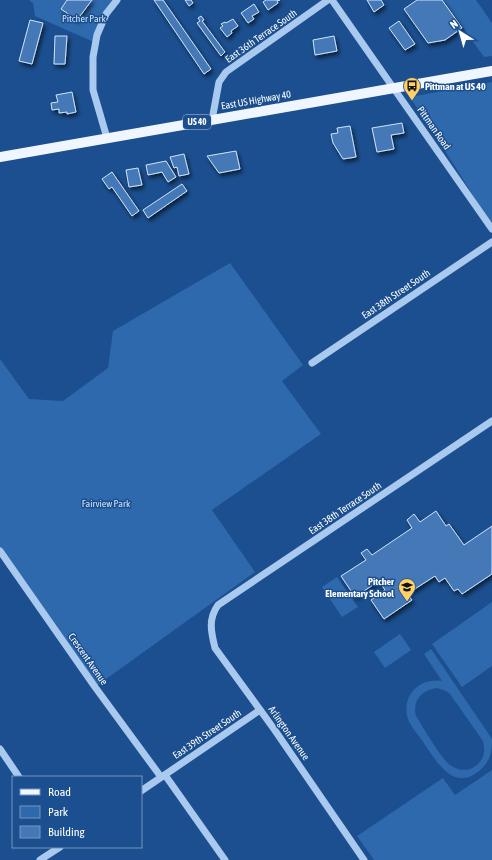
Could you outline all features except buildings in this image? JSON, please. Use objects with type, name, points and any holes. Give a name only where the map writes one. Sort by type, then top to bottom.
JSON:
[{"type":"main road","name":"East US Highway 40","points":[[0,157],[492,71]]},
{"type":"street","points":[[107,138],[93,90],[93,57],[100,28],[106,14],[117,0]]},
{"type":"street","name":"East 36th Terrace South","points":[[212,120],[219,82],[226,72],[328,0]]},
{"type":"street","name":"Pittman Road","points":[[332,0],[492,229]]},
{"type":"street","name":"East 38th Street South","points":[[312,363],[492,242]]},
{"type":"street","name":"East 38th Terrace South","points":[[213,614],[218,605],[492,421]]},
{"type":"street","name":"Crescent Avenue","points":[[0,551],[95,687],[225,860]]},
{"type":"street","name":"Arlington Avenue","points":[[213,614],[211,620],[211,632],[215,648],[274,729],[364,860]]},
{"type":"street","name":"East 39th Street South","points":[[142,790],[260,710]]},
{"type":"street","points":[[0,749],[19,776]]},
{"type":"street","points":[[40,860],[58,848]]},
{"type":"green space","name":"Pitcher Park","points":[[29,0],[117,0],[96,43],[35,16],[33,3]]},
{"type":"green space","points":[[443,0],[476,0],[492,23],[492,56],[484,57]]},
{"type":"green space","points":[[492,82],[492,226],[410,97]]},
{"type":"green space","name":"Fairview Park","points":[[230,263],[303,365],[282,381],[321,434],[212,510],[255,572],[95,687],[0,551],[0,359],[29,399],[63,401],[108,368],[113,331]]},
{"type":"green space","points":[[337,577],[358,607],[342,617],[322,587]]},
{"type":"green space","points":[[492,602],[492,666],[462,687],[432,644]]},
{"type":"green space","points":[[400,634],[411,650],[385,668],[374,652]]},
{"type":"green space","points":[[431,649],[492,739],[492,749],[488,761],[483,768],[470,777],[461,778],[453,776],[446,771],[433,757],[408,719],[406,708],[408,700],[415,689],[427,682],[442,681],[424,654]],"holes":[[[437,688],[450,694],[483,741],[483,756],[475,767],[464,770],[450,765],[437,749],[416,716],[415,705],[419,697],[432,689]]]},
{"type":"green space","points":[[492,770],[492,860],[374,860],[357,836],[443,778],[455,795]]},
{"type":"place","name":"Pittman at US 40","points":[[412,101]]},
{"type":"place","name":"Pitcher Elementary School","points":[[407,602]]}]
